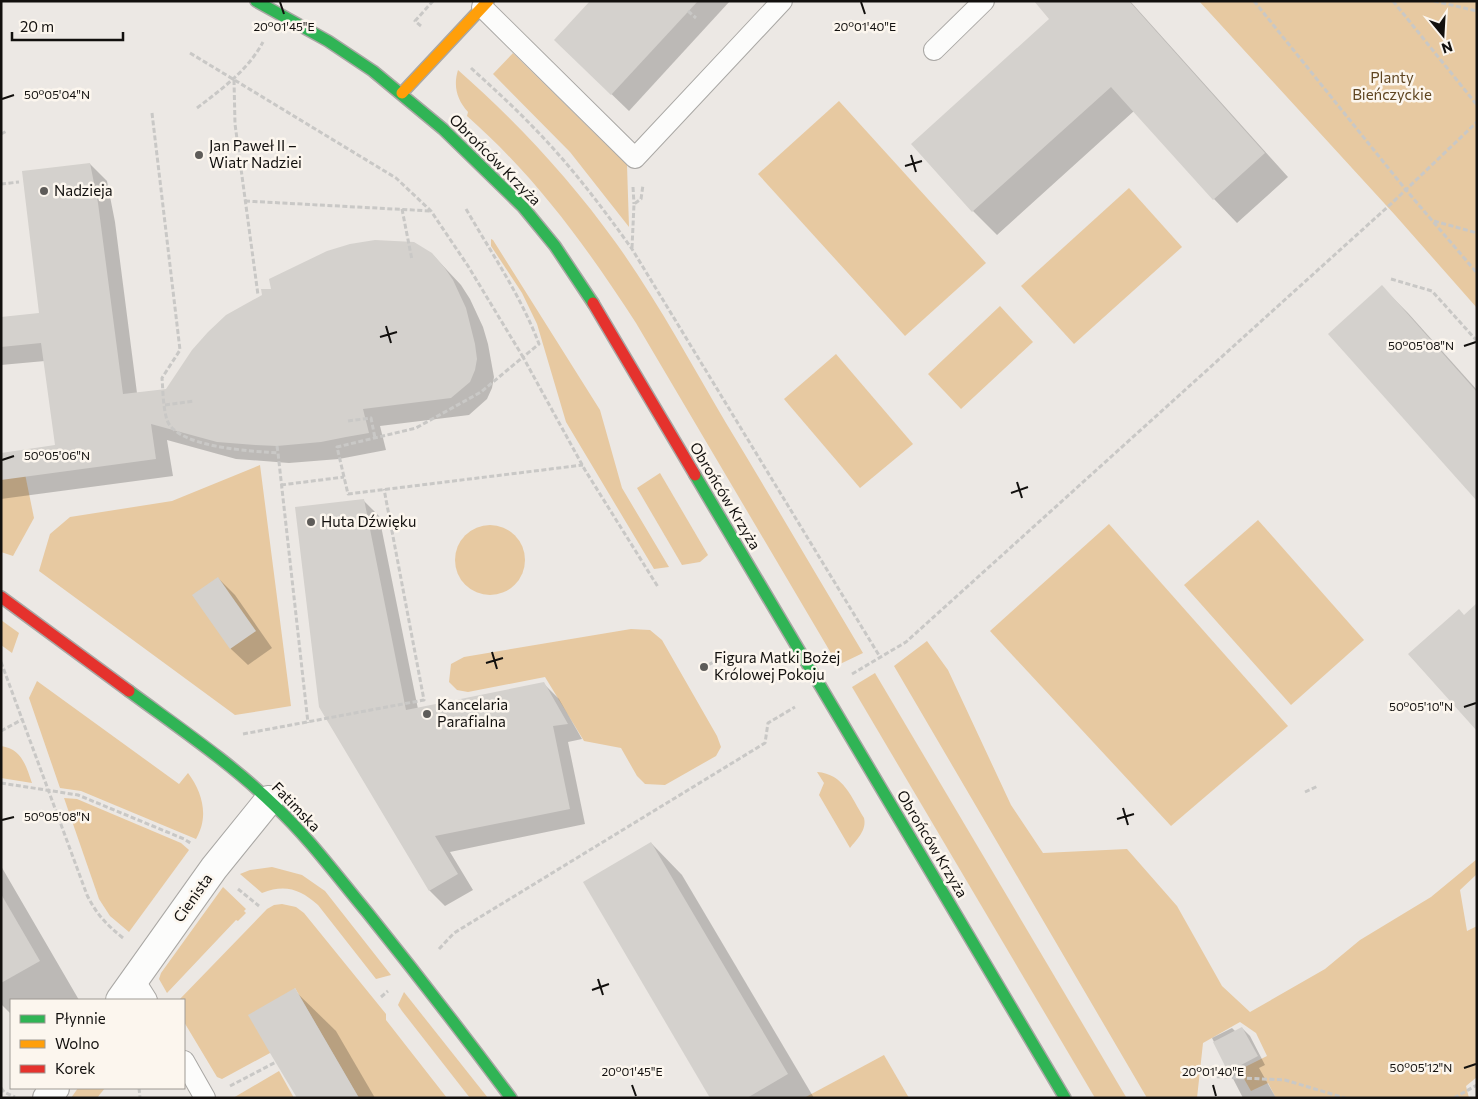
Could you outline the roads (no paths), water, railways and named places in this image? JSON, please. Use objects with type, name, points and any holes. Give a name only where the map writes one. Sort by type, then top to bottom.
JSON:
[{"type":"street","name":"Obrońców Krzyża","points":[[256,1],[328,41],[402,93],[443,129],[523,207],[555,246],[586,292],[1064,1098]]},
{"type":"street","points":[[402,93],[485,4]]},
{"type":"street","name":"Fatimska","points":[[1,597],[16,606],[246,778],[295,825],[419,979],[511,1098]]},
{"type":"street","name":"Cienista","points":[[134,994],[214,868],[269,800]]},
{"type":"lane","points":[[485,4],[635,158],[782,1]]},
{"type":"lane","points":[[934,50],[984,1]]},
{"type":"lane","points":[[185,1063],[205,1098]]},
{"type":"place","name":"Jan Paweł II – Wiatr Nadziei","points":[[199,155]]},
{"type":"place","name":"Nadzieja","points":[[44,191]]},
{"type":"place","name":"Huta Dźwięku","points":[[311,522]]},
{"type":"place","name":"Figura Matki Bożej Królowej Pokoju","points":[[704,667]]},
{"type":"place","name":"Kancelaria Parafialna","points":[[427,714]]},
{"type":"park label","name":"Planty Bieńczyckie","points":[[1392,86]]}]
